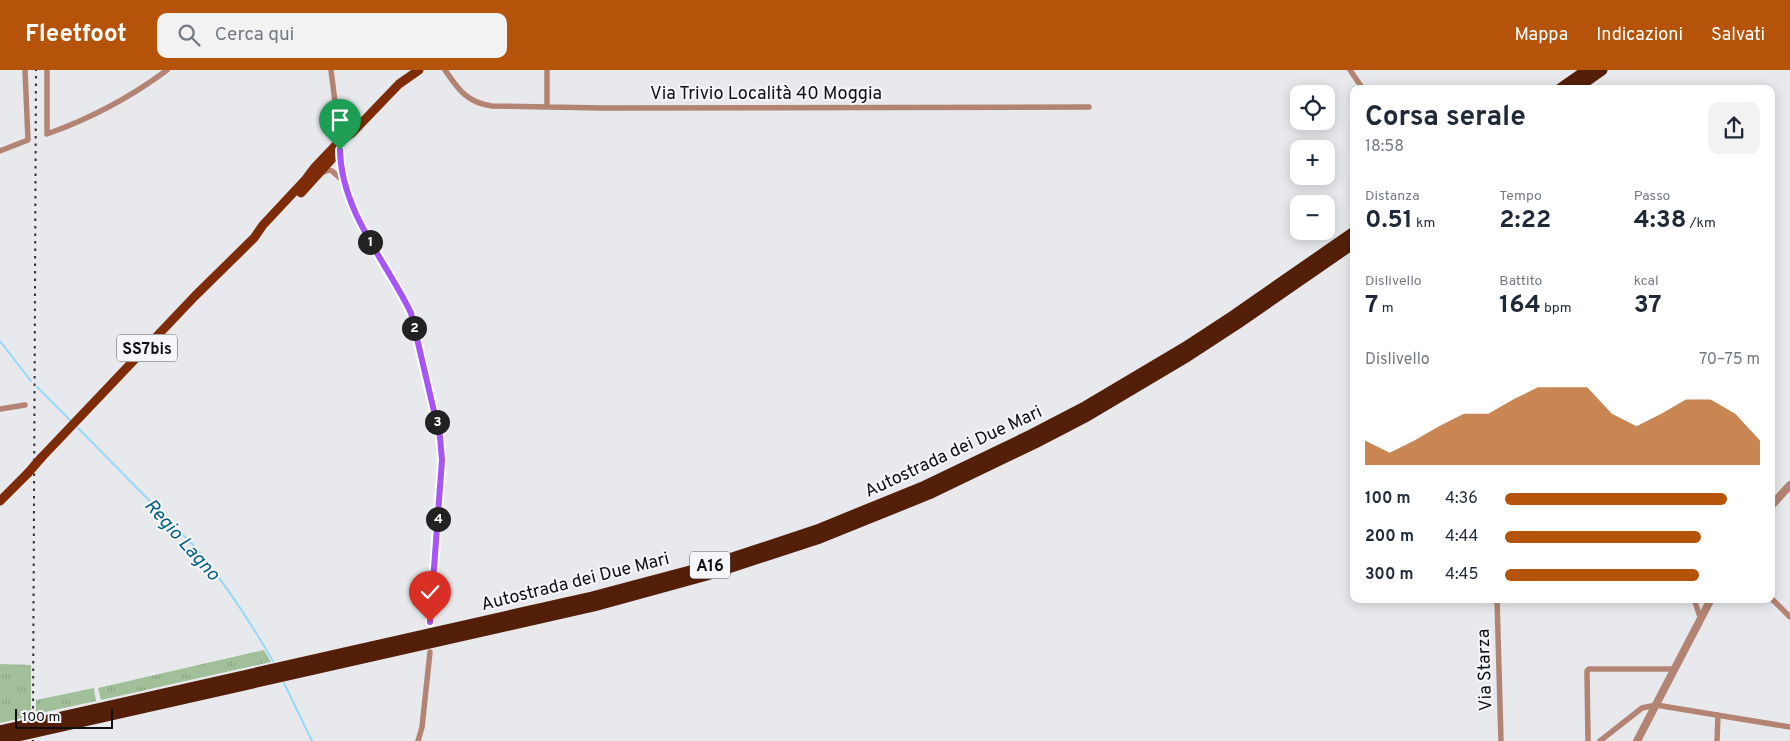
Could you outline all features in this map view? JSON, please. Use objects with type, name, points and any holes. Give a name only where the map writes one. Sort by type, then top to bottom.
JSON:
[{"type":"highway","points":[[1566,85],[1587,70]]},
{"type":"highway","points":[[1581,85],[1602,70]]},
{"type":"highway","name":"Autostrada dei Due Mari","points":[[0,731],[592,597],[705,567],[816,530],[943,478],[1083,408],[1192,343],[1350,235]]},
{"type":"highway","name":"Autostrada dei Due Mari","points":[[0,740],[603,603],[707,575],[820,538],[929,494],[1087,416],[1138,387],[1221,334],[1350,246]]},
{"type":"main road","name":"SS7bis","points":[[254,238],[263,225],[315,167],[340,146],[395,88],[416,71]]},
{"type":"main road","name":"SS7bis","points":[[0,501],[195,296],[254,238],[267,229],[320,173],[340,146]]},
{"type":"main road","name":"SS7bis","points":[[306,179],[329,162]]},
{"type":"street","points":[[0,152],[28,140],[25,70]]},
{"type":"street","points":[[47,70],[47,134],[76,124],[117,102],[167,70]]},
{"type":"street","points":[[331,70],[340,146],[340,165],[347,190],[366,234],[411,313],[440,437],[442,460],[430,622]]},
{"type":"street","name":"Via Trivio Località 40 Moggia","points":[[445,70],[468,99],[482,105],[548,107],[1089,107]]},
{"type":"street","points":[[452,70],[452,81]]},
{"type":"street","points":[[547,70],[548,107]]},
{"type":"street","points":[[1350,70],[1360,85]]},
{"type":"street","points":[[329,162],[334,161],[340,165]]},
{"type":"street","points":[[320,173],[328,170],[335,173],[347,190]]},
{"type":"street","points":[[0,408],[24,405]]},
{"type":"street","points":[[1775,502],[1790,485]]},
{"type":"street","points":[[1775,602],[1790,617]]},
{"type":"street","name":"Via Starza","points":[[1497,603],[1501,741]]},
{"type":"street","points":[[1695,603],[1700,618]]},
{"type":"street","points":[[1637,741],[1709,603]]},
{"type":"street","points":[[418,741],[422,727],[430,652]]},
{"type":"street","points":[[1588,741],[1587,671],[1589,668],[1674,669]]},
{"type":"street","points":[[1600,741],[1642,708],[1656,705],[1790,727]]},
{"type":"street","points":[[1717,741],[1718,715]]},
{"type":"green space","points":[[264,650],[271,662],[101,700],[98,688]]},
{"type":"green space","points":[[0,664],[31,665],[31,716],[0,723]]},
{"type":"green space","points":[[94,688],[96,701],[36,714],[36,700]]},
{"type":"waterway","points":[[0,341],[31,381]]},
{"type":"waterway","points":[[37,387],[70,420]]},
{"type":"waterway","name":"Regio Lagno","points":[[78,428],[193,545],[236,601],[273,661]]},
{"type":"waterway","points":[[284,683],[312,741]]},
{"type":"railway","points":[[33,716],[36,70]]},
{"type":"route","points":[[340,150],[340,165],[347,190],[366,234],[411,313],[440,437],[442,460],[430,622]]}]
